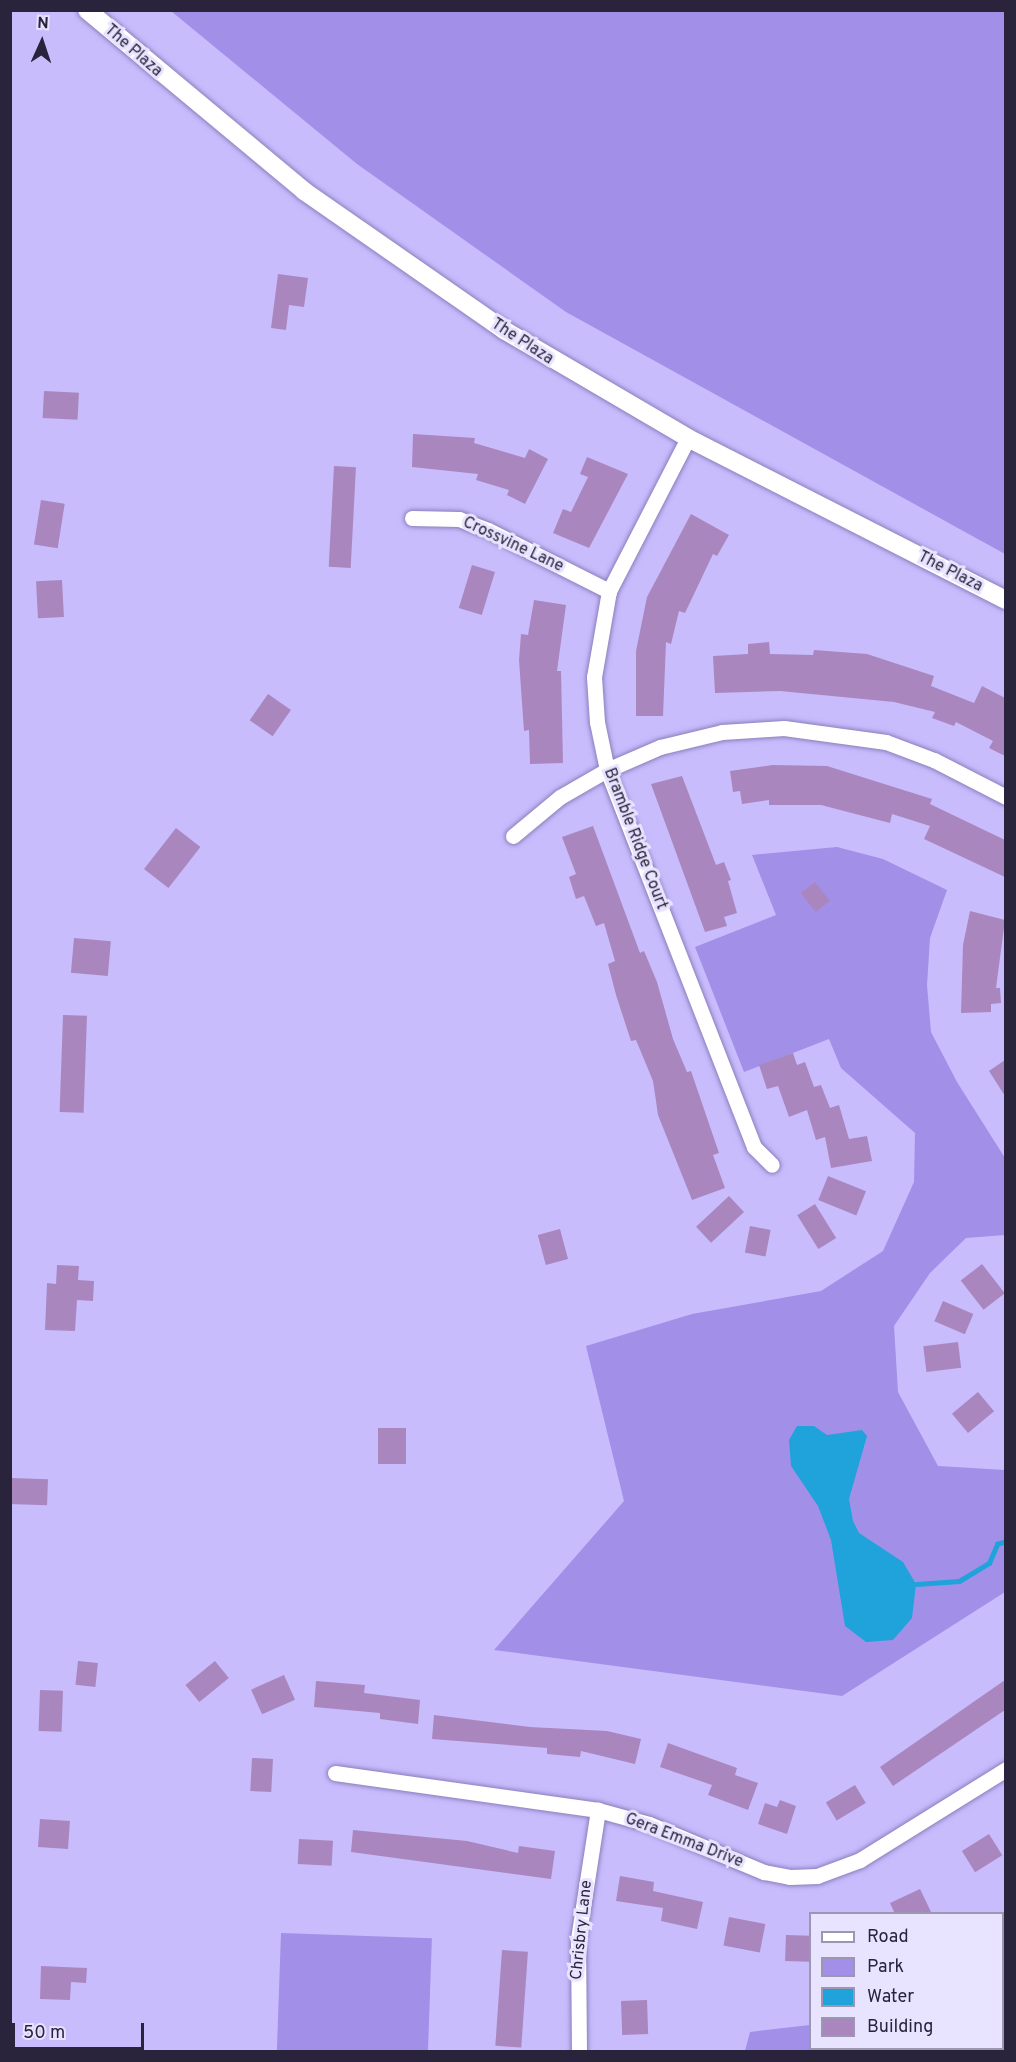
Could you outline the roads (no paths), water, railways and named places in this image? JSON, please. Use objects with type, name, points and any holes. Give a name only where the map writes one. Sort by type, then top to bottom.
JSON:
[{"type":"street","name":"The Plaza","points":[[87,10],[190,101],[369,239],[565,369],[688,438],[1005,600]]},
{"type":"street","name":"Bramble Ridge Court","points":[[688,438],[609,591],[594,677],[607,770],[754,1147],[772,1165]]},
{"type":"street","name":"Crossvine Lane","points":[[412,518],[459,519],[478,526],[609,591]]},
{"type":"street","points":[[513,836],[560,797],[607,770],[660,747],[722,732],[784,728],[886,742],[934,760],[1005,797]]},
{"type":"street","name":"Gera Emma Drive","points":[[335,1773],[598,1810],[649,1824],[765,1872],[804,1877],[860,1860],[1005,1769]]},
{"type":"street","name":"Chrisbry Lane","points":[[579,2052],[578,1939],[598,1810]]},
{"type":"water","points":[[797,1426],[814,1426],[827,1435],[862,1430],[867,1436],[849,1499],[853,1521],[859,1533],[903,1562],[916,1584],[912,1618],[893,1640],[866,1642],[845,1626],[831,1540],[818,1506],[791,1466],[789,1440]]},
{"type":"waterway","points":[[916,1584],[959,1581],[989,1563],[997,1544],[1006,1541]]}]
